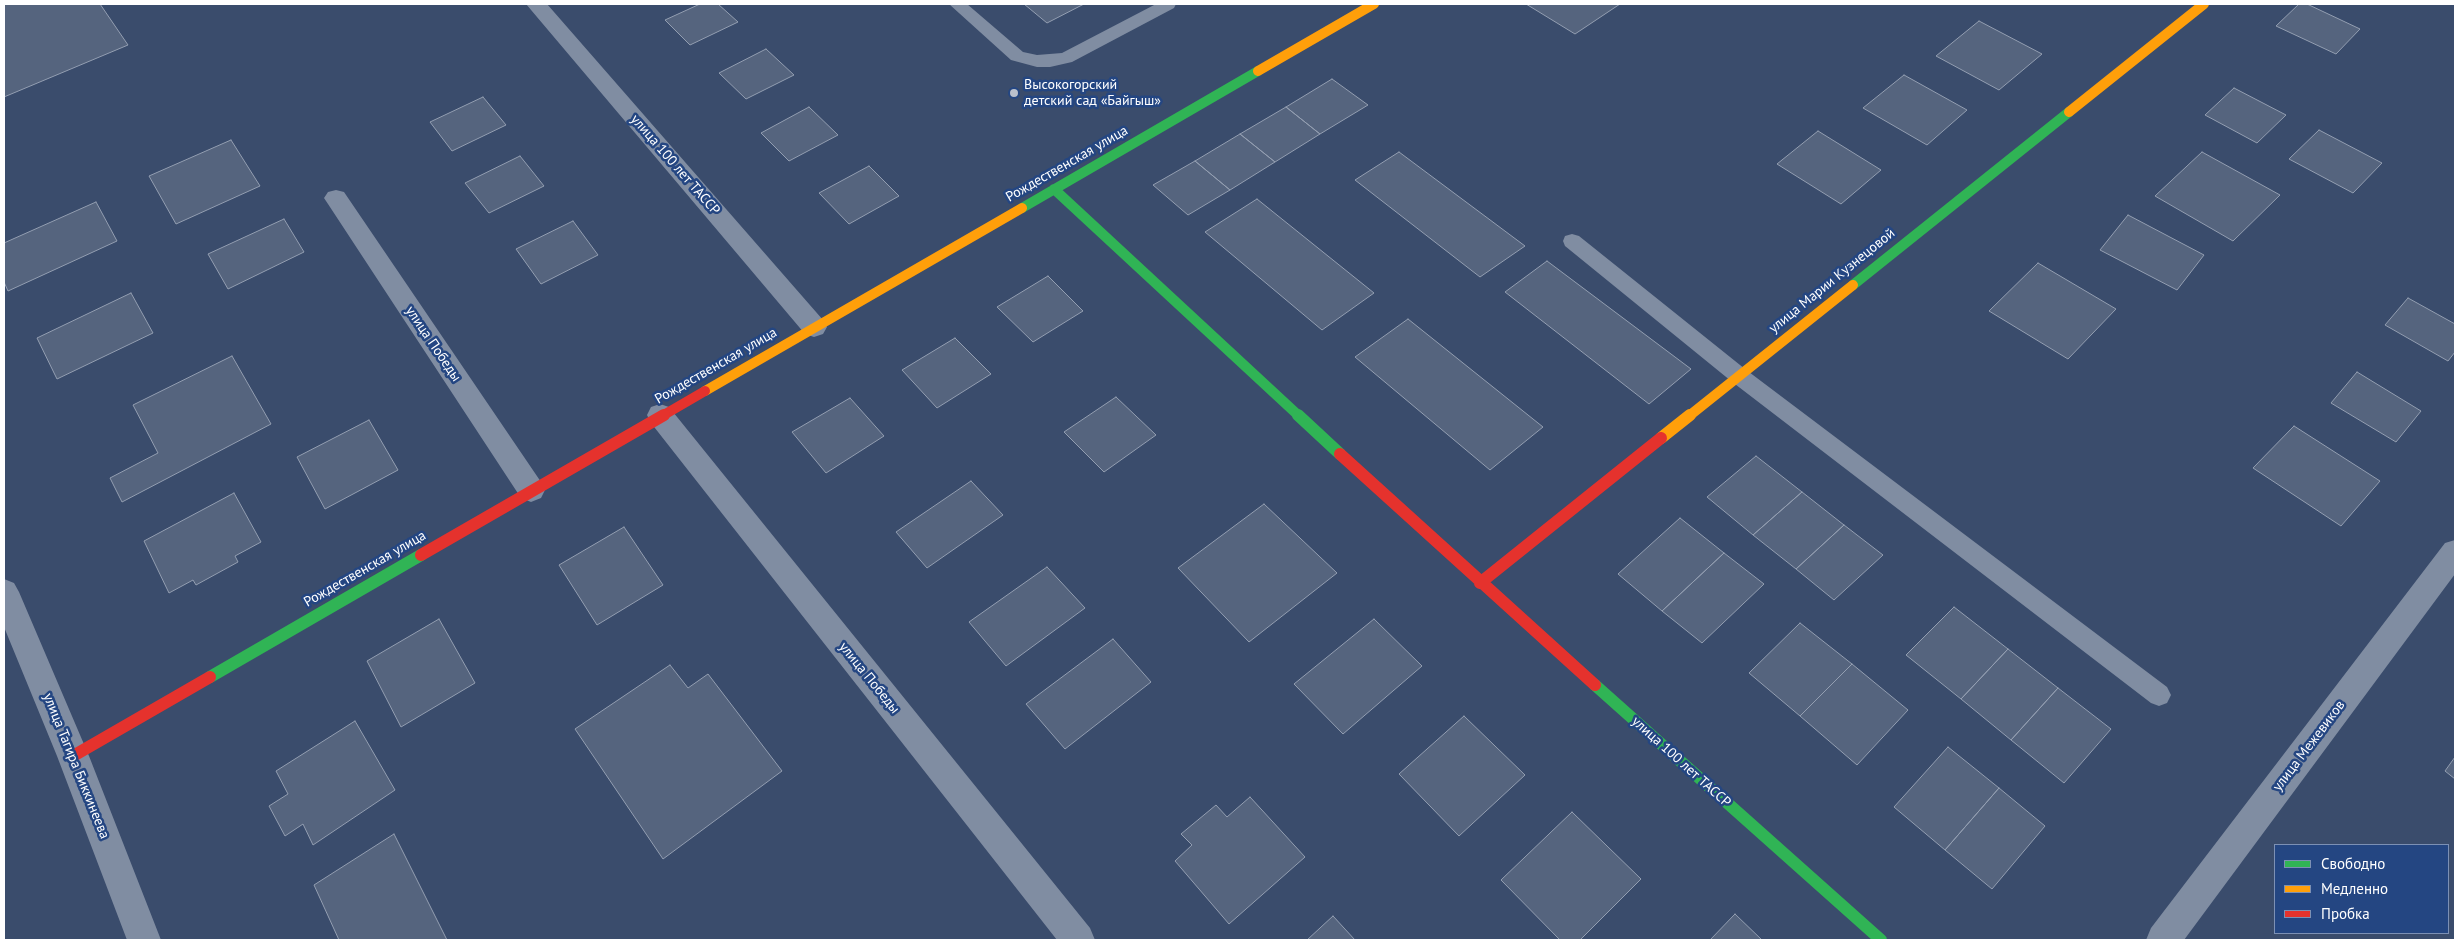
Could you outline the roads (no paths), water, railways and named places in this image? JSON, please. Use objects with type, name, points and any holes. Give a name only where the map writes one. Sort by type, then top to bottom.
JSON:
[{"type":"street","name":"улица 100 лет ТАССР","points":[[536,4],[814,327]]},
{"type":"street","name":"Рождественская улица","points":[[73,756],[1374,4]]},
{"type":"street","name":"улица Марии Кузнецовой","points":[[1480,583],[2204,4]]},
{"type":"street","name":"улица 100 лет ТАССР","points":[[1054,189],[1480,583],[1881,940]]},
{"type":"street","name":"улица Победы","points":[[336,198],[531,490]]},
{"type":"street","name":"улица Победы","points":[[660,415],[1078,940]]},
{"type":"street","name":"улица Межевиков","points":[[2163,940],[2455,552]]},
{"type":"street","name":"улица Тагира Биккинеева","points":[[4,592],[73,756],[144,940]]},
{"type":"lane","points":[[957,4],[1017,56],[1037,62],[1050,62],[1066,58],[1168,4]]},
{"type":"lane","points":[[1572,241],[1738,376],[2159,696]]},
{"type":"place","name":"Высокогорский детский сад «Байгыш»","points":[[1014,93]]}]
